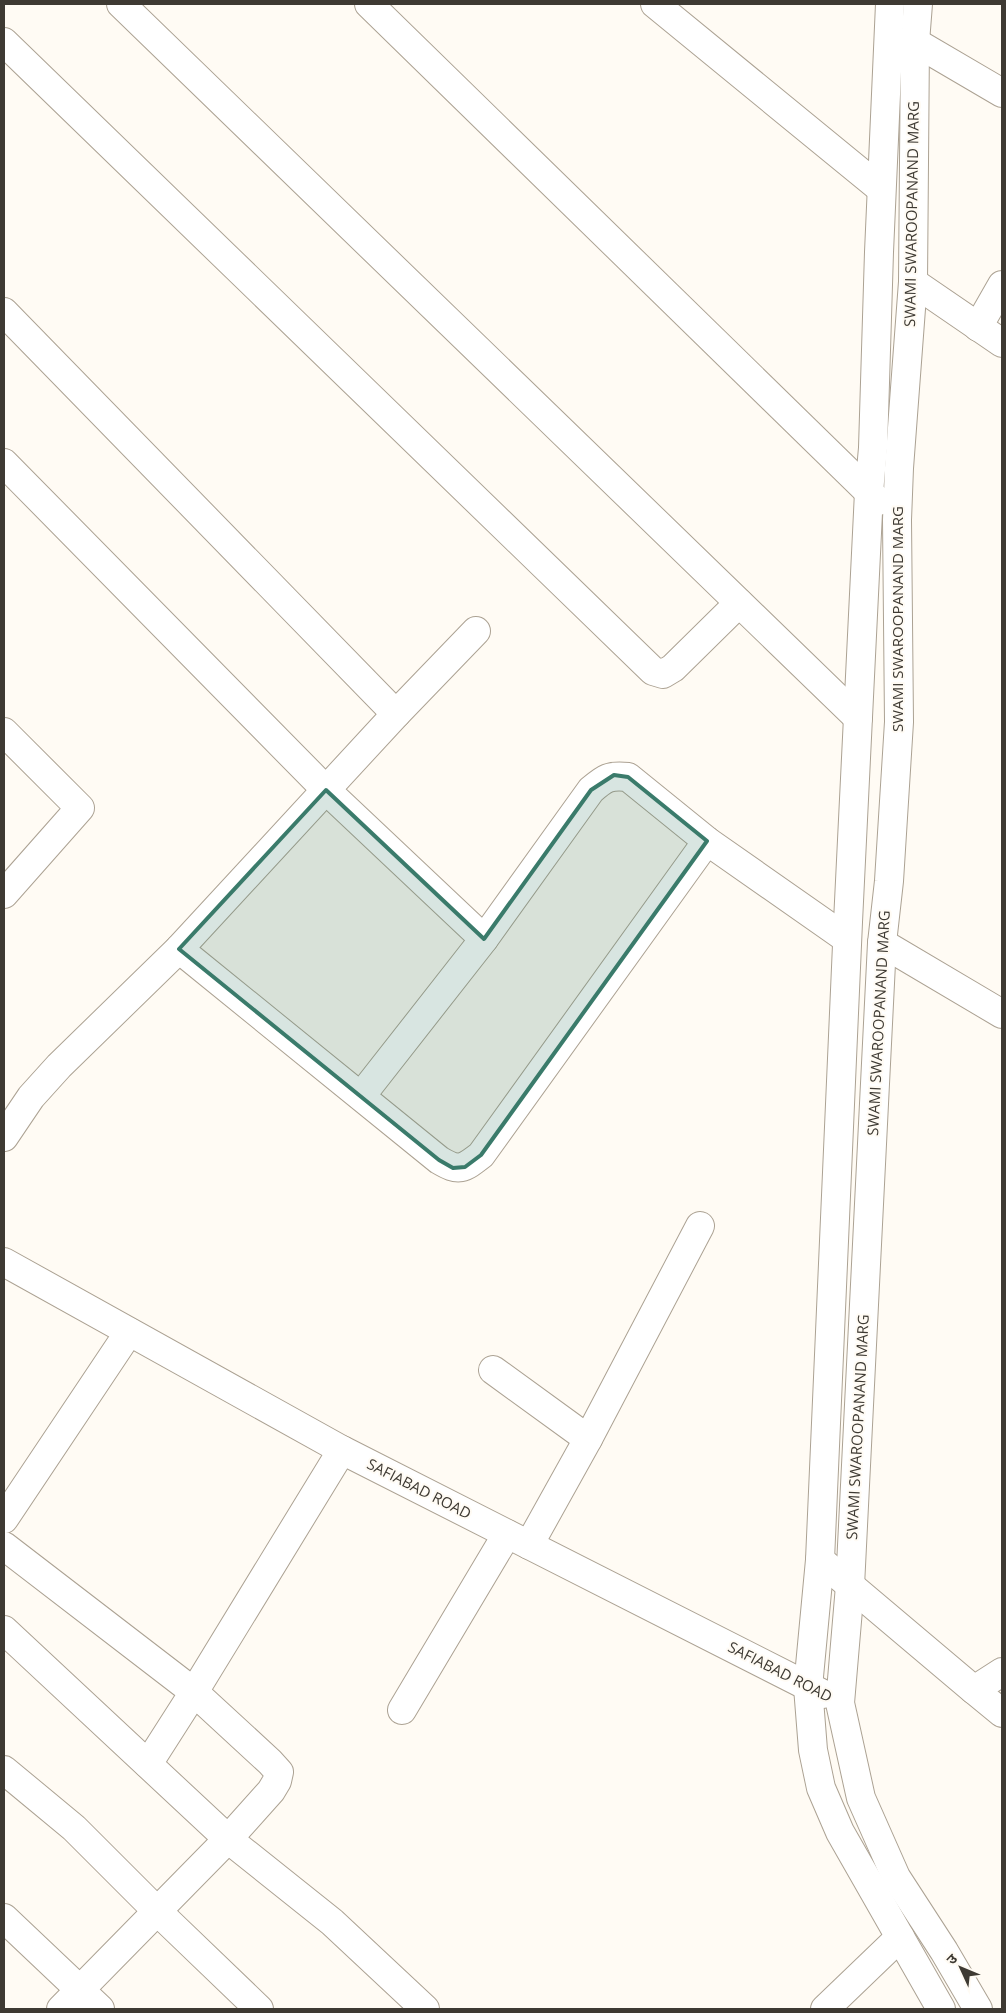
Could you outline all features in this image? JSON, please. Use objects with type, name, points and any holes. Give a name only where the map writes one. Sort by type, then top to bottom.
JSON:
[{"type":"street","points":[[121,4],[858,718]]},
{"type":"street","points":[[369,4],[898,520]]},
{"type":"street","points":[[655,4],[881,189]]},
{"type":"street","name":"SWAMI SWAROOPANAND MARG","points":[[890,4],[881,189],[873,448],[869,492],[847,940],[820,1560],[808,1687],[813,1750],[821,1788],[840,1832],[941,2009]]},
{"type":"street","name":"SWAMI SWAROOPANAND MARG","points":[[918,4],[915,42],[913,282],[899,468],[899,722],[889,872],[882,942],[850,1586],[840,1703],[861,1798],[872,1824],[896,1877],[944,1951],[978,2009]]},
{"type":"street","points":[[4,42],[653,671],[664,674],[673,668],[739,603]]},
{"type":"street","points":[[915,42],[1002,93]]},
{"type":"street","points":[[913,282],[1002,343]]},
{"type":"street","points":[[978,327],[1002,285]]},
{"type":"street","points":[[4,312],[396,714]]},
{"type":"street","points":[[4,463],[326,790],[484,939]]},
{"type":"street","points":[[4,1137],[31,1097],[179,948],[396,714],[476,631]]},
{"type":"street","points":[[4,732],[80,808],[4,894]]},
{"type":"street","points":[[361,1096],[484,939],[591,790],[603,780],[614,775],[628,778],[708,841],[847,940]]},
{"type":"street","points":[[179,948],[439,1160],[453,1168],[465,1167],[481,1155],[708,841]]},
{"type":"street","points":[[882,942],[1002,1014]]},
{"type":"street","points":[[402,1710],[588,1439],[700,1226]]},
{"type":"street","name":"SAFIABAD ROAD","points":[[4,1262],[342,1450],[840,1703]]},
{"type":"street","points":[[6,1511],[129,1332]]},
{"type":"street","points":[[493,1370],[588,1439]]},
{"type":"street","points":[[148,1764],[342,1450]]},
{"type":"street","points":[[4,1546],[194,1692],[279,1772],[277,1781],[271,1791],[228,1838],[60,2009]]},
{"type":"street","points":[[820,1560],[1002,1713]]},
{"type":"street","points":[[4,1630],[228,1838],[332,1922],[425,2009]]},
{"type":"street","points":[[974,1690],[1002,1672]]},
{"type":"street","points":[[4,1770],[74,1828],[259,2009]]},
{"type":"street","points":[[4,1918],[100,2009]]},
{"type":"street","points":[[826,2009],[900,1937]]},
{"type":"highlighted area","points":[[614,775],[628,777],[707,841],[481,1155],[465,1167],[453,1168],[439,1160],[179,949],[326,790],[484,939],[591,790]]}]
